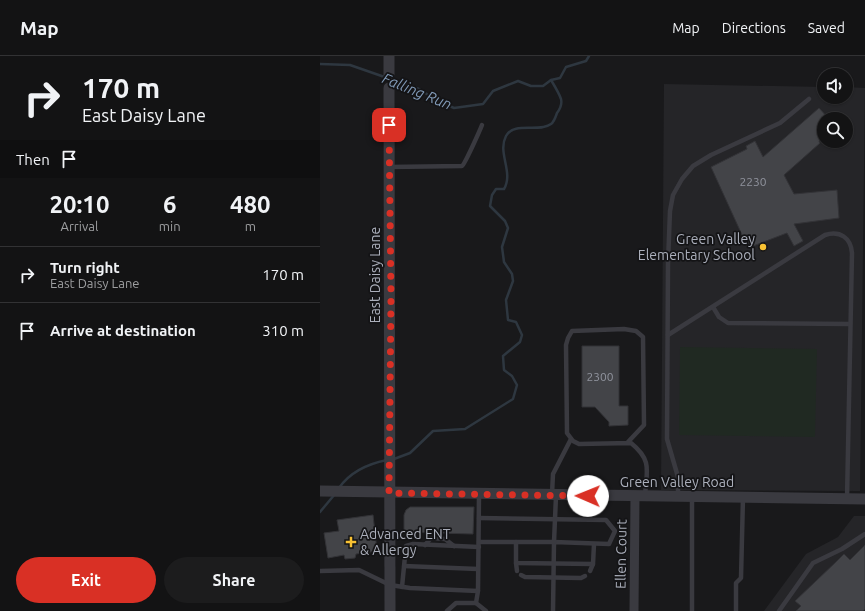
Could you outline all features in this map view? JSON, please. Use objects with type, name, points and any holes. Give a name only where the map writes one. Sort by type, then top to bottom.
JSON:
[{"type":"street","name":"East Daisy Lane","points":[[389,56],[390,611]]},
{"type":"street","name":"Green Valley Road","points":[[320,491],[479,495],[865,499]]},
{"type":"street","name":"Ellen Court","points":[[634,611],[640,497]]},
{"type":"lane","points":[[678,497],[677,470],[667,439],[670,212],[673,195],[682,179],[693,166],[711,154],[780,123],[808,98]]},
{"type":"lane","points":[[389,167],[462,166],[466,162],[469,151],[482,125]]},
{"type":"lane","points":[[668,335],[825,236],[836,233],[846,238],[851,247],[847,499]]},
{"type":"lane","points":[[713,307],[719,317],[728,323],[850,324]]},
{"type":"lane","points":[[628,442],[644,425],[643,337],[639,332],[624,328],[575,330],[568,338],[567,432],[571,439],[582,444],[628,442],[642,452],[646,459],[640,497]]},
{"type":"lane","points":[[553,611],[555,518],[553,474],[571,439]]},
{"type":"lane","points":[[476,603],[478,591],[479,495]]},
{"type":"lane","points":[[692,497],[692,611]]},
{"type":"lane","points":[[736,611],[736,583],[741,578],[742,498]]},
{"type":"lane","points":[[402,587],[406,546],[454,546],[516,542],[609,544],[615,531],[606,520],[479,518]]},
{"type":"lane","points":[[779,611],[813,563],[842,549],[865,534]]},
{"type":"lane","points":[[425,545],[431,538],[439,537],[454,546]]},
{"type":"lane","points":[[516,542],[516,563],[519,573],[525,577],[580,578],[585,576]]},
{"type":"lane","points":[[590,571],[593,564],[594,544]]},
{"type":"lane","points":[[516,563],[593,564]]},
{"type":"lane","points":[[404,566],[478,569]]},
{"type":"lane","points":[[320,571],[359,570],[390,586],[478,591]]},
{"type":"lane","points":[[447,611],[456,603],[476,603],[486,611]]},
{"type":"shaded area","name":"Green Valley Elementary School","points":[[664,84],[817,87],[817,104],[853,104],[853,87],[865,88],[860,491],[661,490]]},
{"type":"shaded area","points":[[680,347],[817,349],[815,437],[679,435]]},
{"type":"shaded area","points":[[854,516],[865,516],[865,611],[764,611],[806,554],[838,537]]},
{"type":"building","points":[[819,108],[823,112],[817,112],[817,146],[784,175],[794,194],[837,190],[839,218],[794,224],[803,241],[794,246],[787,233],[748,248],[711,167],[747,149],[746,146],[755,141],[763,157]]},
{"type":"building","points":[[582,346],[619,346],[619,406],[628,406],[628,425],[609,426],[609,422],[595,407],[582,407]]},
{"type":"building","points":[[410,507],[474,507],[473,534],[404,532],[404,515],[406,510]]},
{"type":"building","name":"Advanced ENT & Allergy","points":[[373,515],[377,551],[356,554],[355,558],[345,559],[344,555],[328,558],[324,533],[339,531],[337,520]]},
{"type":"building","points":[[865,545],[865,609],[863,611],[796,611],[801,606],[795,601],[844,554],[850,560]]},
{"type":"waterway","name":"Falling Run","points":[[320,64],[350,65],[419,89],[436,100],[454,108],[483,104],[493,91],[518,81],[531,86],[543,86],[551,80],[560,78],[566,67],[586,61],[589,56]]},
{"type":"waterway","points":[[394,459],[410,453],[433,431],[465,429],[513,399],[517,385],[512,376],[504,370],[503,356],[520,342],[522,335],[516,322],[508,320],[506,300],[513,281],[512,274],[504,262],[502,247],[508,228],[505,221],[490,206],[492,195],[496,189],[504,189],[507,183],[507,169],[503,149],[506,136],[515,129],[540,128],[552,123],[555,119],[560,108],[561,101],[559,94],[551,80]]},
{"type":"waterway","points":[[339,488],[343,482],[354,473],[366,466],[387,460]]},
{"type":"waterway","points":[[320,512],[335,494]]},
{"type":"place","name":"Green Valley Elementary School","points":[[763,247]]},
{"type":"place","name":"Advanced ENT & Allergy","points":[[351,542]]},
{"type":"route","points":[[389,125],[391,297],[389,493],[588,496]]}]
